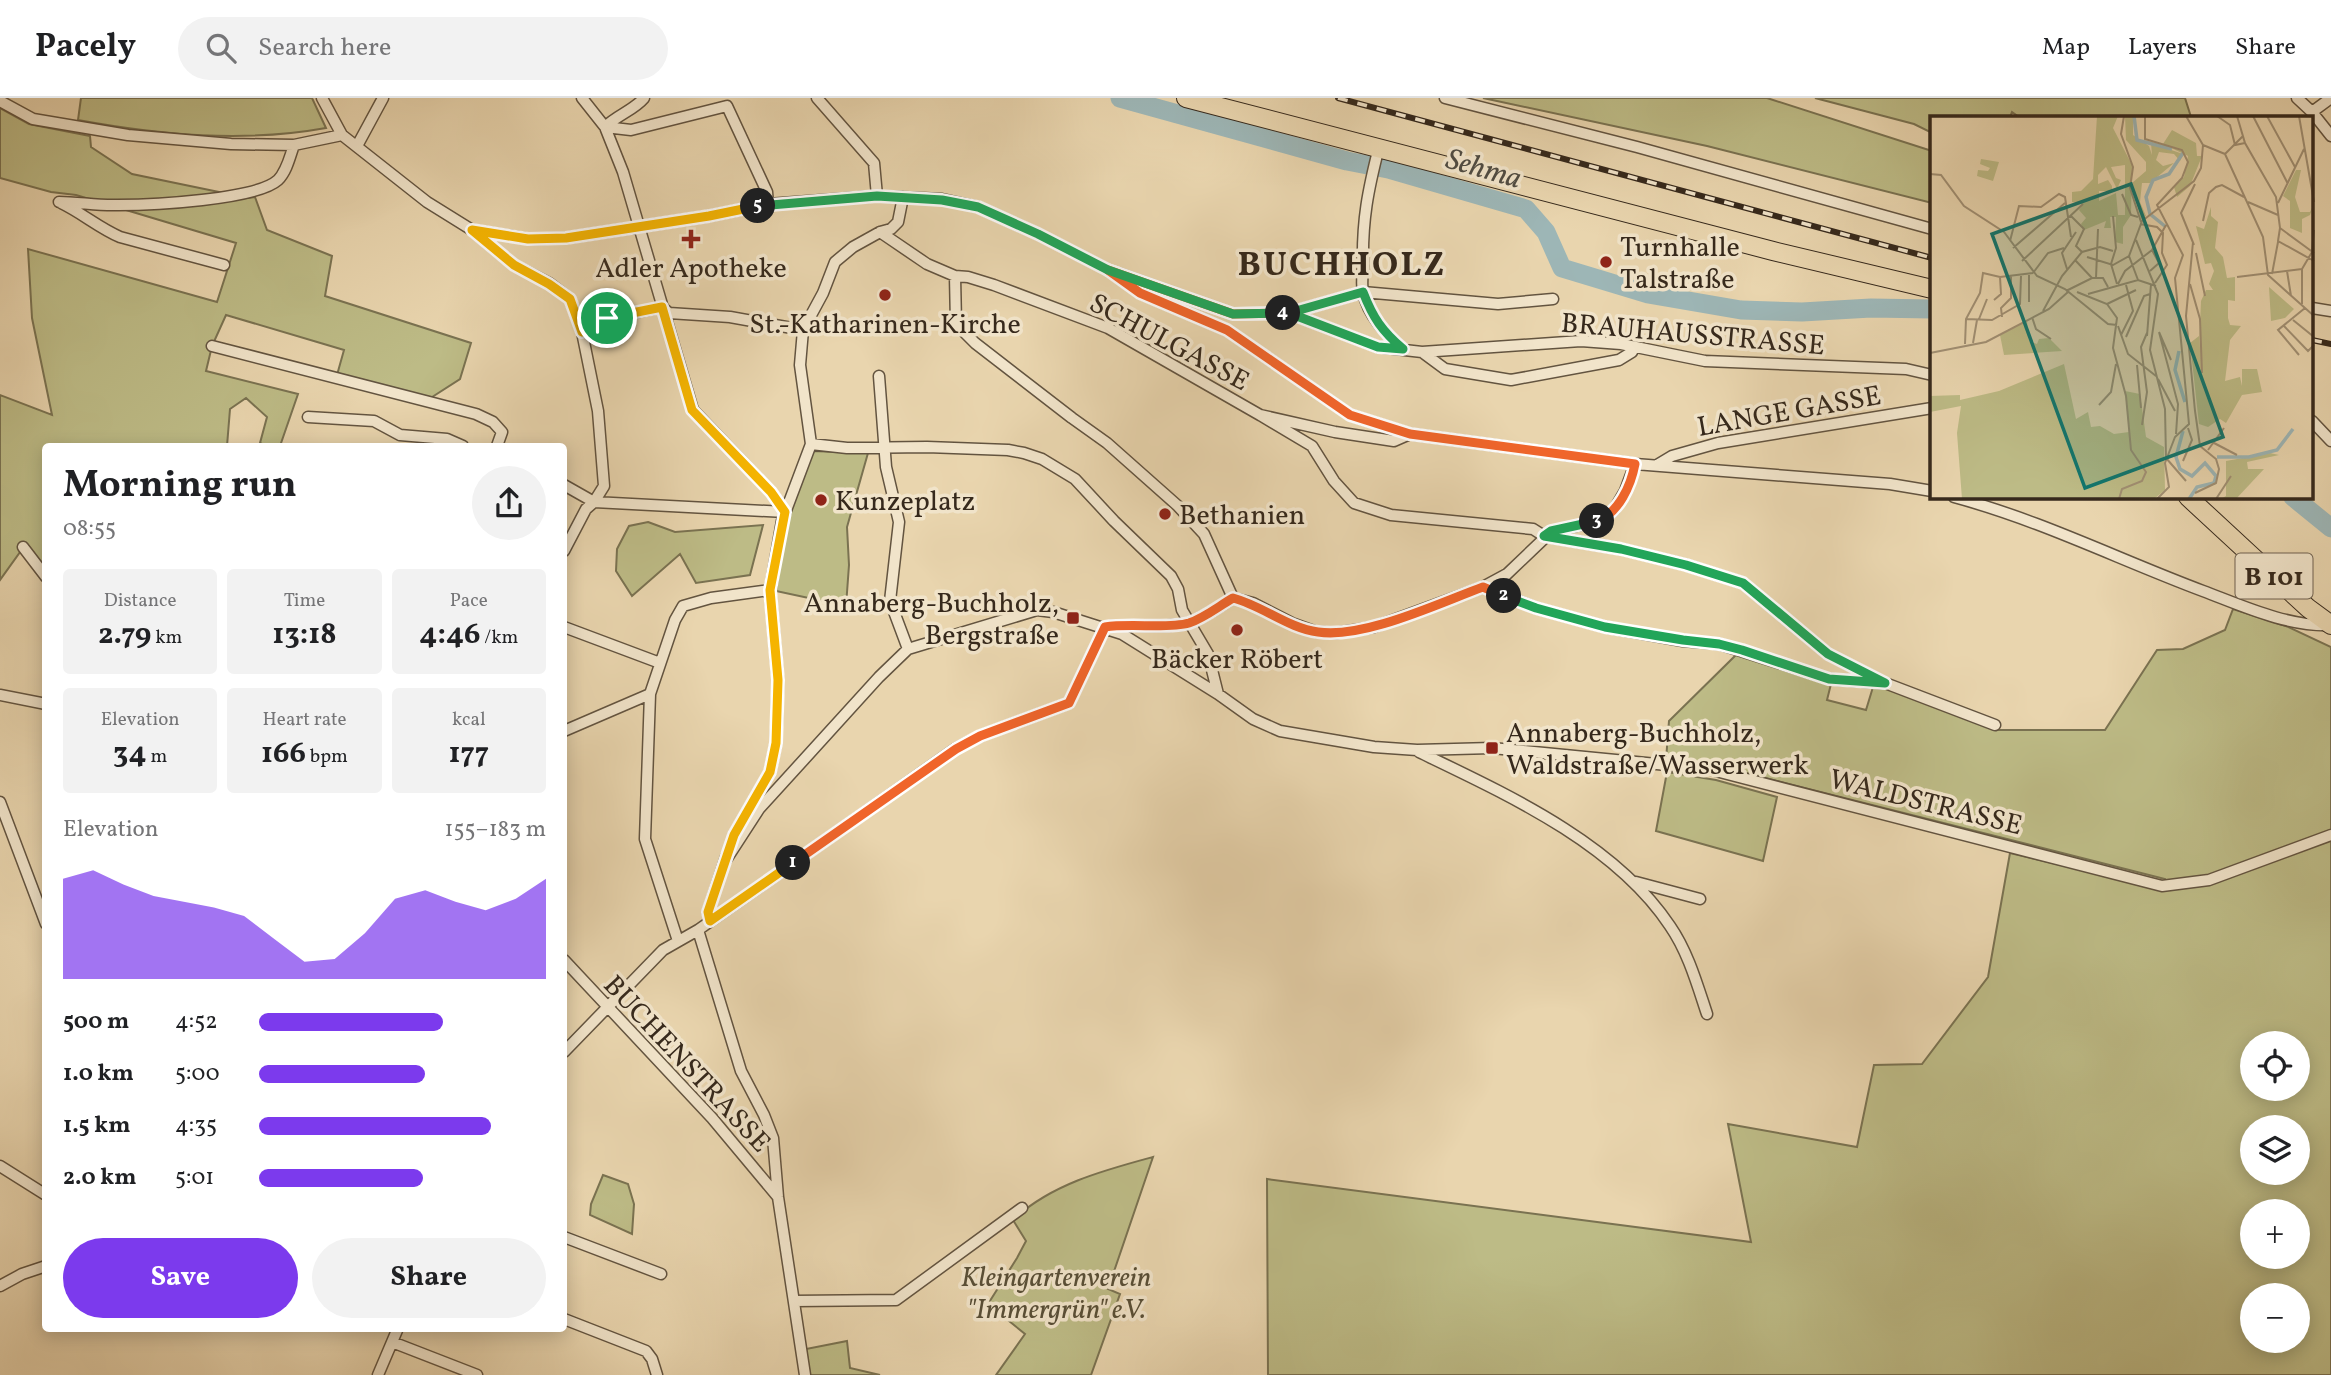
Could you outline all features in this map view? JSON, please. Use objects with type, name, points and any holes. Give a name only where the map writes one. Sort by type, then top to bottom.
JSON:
[{"type":"main road","points":[[1186,98],[1378,151],[1930,289]]},
{"type":"main road","name":"B 101","points":[[2190,499],[2308,608],[2331,625]]},
{"type":"street","points":[[322,98],[342,135],[427,202],[472,230],[514,265],[570,299],[582,332],[597,411],[604,486],[586,509],[567,545]]},
{"type":"street","points":[[357,146],[383,98]]},
{"type":"street","points":[[582,98],[605,127],[623,172],[692,410],[771,492],[785,512]]},
{"type":"street","points":[[605,127],[644,98]]},
{"type":"street","points":[[817,98],[874,163],[877,196]]},
{"type":"street","points":[[1445,98],[1637,147],[1930,228]]},
{"type":"street","points":[[2297,98],[2331,136]]},
{"type":"street","points":[[2312,112],[2331,98]]},
{"type":"street","points":[[0,102],[33,119],[128,135],[231,144],[294,145],[342,135]]},
{"type":"street","points":[[605,127],[631,130],[727,106],[767,192],[768,204]]},
{"type":"street","points":[[224,265],[120,237],[105,231],[81,213],[59,202],[116,205],[205,199],[256,190],[278,180],[287,166],[294,145]]},
{"type":"street","points":[[1378,151],[1363,222],[1363,292],[1372,314],[1385,333],[1403,349]]},
{"type":"street","points":[[472,230],[528,239],[566,238],[768,204],[877,196],[903,197],[942,200],[978,207],[1108,270],[1233,314],[1289,313],[1363,292],[1498,304],[1553,299]]},
{"type":"street","points":[[710,921],[708,912],[734,835],[770,772],[776,743],[778,680],[770,590],[785,512],[811,444],[800,365],[803,330],[823,293],[835,262],[853,247],[891,229],[898,222],[903,197]]},
{"type":"street","name":"SCHULGASSE","points":[[880,232],[927,264],[955,276],[994,285],[1108,328],[1260,415],[1335,432],[1394,441],[1410,434]]},
{"type":"street","points":[[1108,270],[1140,293],[1227,330],[1350,415],[1410,434],[1635,464],[1890,484],[1930,491]]},
{"type":"street","points":[[955,276],[956,324],[975,343],[1130,461],[1178,506],[1204,534],[1233,598]]},
{"type":"street","points":[[662,307],[669,313],[730,317],[803,330]]},
{"type":"street","points":[[582,332],[607,318],[662,307]]},
{"type":"street","name":"BRAUHAUSSTRASSE","points":[[1289,313],[1378,347],[1422,352],[1581,341],[1634,347],[1704,361],[1906,369],[1930,375]]},
{"type":"street","points":[[212,345],[476,414],[493,422],[502,432],[498,443]]},
{"type":"street","points":[[1422,352],[1445,369],[1511,380],[1619,360],[1632,352],[1634,347]]},
{"type":"street","points":[[879,376],[886,467],[899,522],[890,601],[908,649]]},
{"type":"street","name":"LANGE GASSE","points":[[1657,465],[1672,456],[1718,443],[1930,408]]},
{"type":"street","points":[[1260,415],[1312,446],[1334,481],[1354,503],[1391,515],[1533,529],[1544,536],[1621,549],[1743,583],[1828,654],[1885,683],[1995,725]]},
{"type":"street","points":[[308,417],[374,421],[400,435],[447,439],[456,443]]},
{"type":"street","points":[[2314,423],[2331,441]]},
{"type":"street","points":[[811,444],[847,448],[1008,450],[1024,453],[1059,469],[1075,479],[1171,576],[1178,589],[1182,610],[1208,654],[1218,694]]},
{"type":"street","points":[[724,863],[759,809],[879,677],[908,649],[1037,610],[1105,627],[1125,624],[1180,624],[1190,622],[1233,598],[1253,603],[1292,623],[1317,632],[1336,633],[1374,627],[1483,587],[1507,574],[1551,531],[1601,520],[1614,510],[1625,491],[1635,464]]},
{"type":"street","points":[[567,487],[594,502],[785,512]]},
{"type":"street","points":[[1960,499],[2046,527],[2149,571],[2238,604],[2305,624],[2331,625]]},
{"type":"street","points":[[23,547],[42,572]]},
{"type":"street","points":[[1483,587],[1536,608],[1605,627],[1719,644],[1829,679],[1885,683]]},
{"type":"street","points":[[678,942],[645,839],[650,694],[675,620],[683,606],[712,598],[770,590]]},
{"type":"street","points":[[567,1049],[663,950],[698,930],[956,749],[980,736],[1069,703],[1105,627]]},
{"type":"street","name":"WALDSTRASSE","points":[[1105,627],[1122,634],[1253,719],[1280,731],[1374,747],[1417,750],[1492,748],[1708,769],[2162,886],[2209,880],[2331,835]]},
{"type":"street","points":[[567,628],[660,663]]},
{"type":"street","points":[[567,730],[650,694]]},
{"type":"street","points":[[0,695],[42,703]]},
{"type":"street","points":[[1417,750],[1530,808],[1618,867],[1634,881],[1655,905],[1685,952],[1707,1014]]},
{"type":"street","points":[[0,802],[42,913]]},
{"type":"street","points":[[1634,881],[1700,900]]},
{"type":"street","points":[[698,930],[741,1071],[773,1138],[778,1197],[804,1375]]},
{"type":"street","name":"BUCHENSTRASSE","points":[[567,963],[712,1118],[778,1197]]},
{"type":"street","points":[[0,1166],[42,1192]]},
{"type":"street","points":[[794,1301],[896,1300],[1022,1208]]},
{"type":"street","points":[[567,1238],[662,1274]]},
{"type":"street","points":[[0,1286],[42,1267]]},
{"type":"street","points":[[567,1320],[646,1351],[652,1359],[657,1375]]},
{"type":"street","points":[[378,1375],[396,1332]]},
{"type":"street","points":[[392,1342],[477,1375]]},
{"type":"green space","points":[[81,98],[312,98],[326,128],[295,133],[233,136],[140,130],[78,120]]},
{"type":"green space","points":[[1483,98],[1767,98],[1930,150],[1930,202],[1707,146]]},
{"type":"green space","points":[[1815,98],[2185,98],[2191,116],[2018,116],[2012,112],[2010,116],[1930,116],[1930,132],[1914,124]]},
{"type":"green space","points":[[0,108],[29,124],[90,136],[91,147],[132,174],[248,198],[255,197],[267,230],[332,256],[325,296],[471,343],[460,379],[429,399],[337,375],[344,350],[226,315],[212,346],[206,371],[298,394],[281,443],[260,443],[267,417],[246,398],[230,409],[227,443],[42,443],[42,573],[23,548],[0,580],[0,395],[52,415],[32,318],[28,249],[217,302],[236,243],[76,195],[51,192],[0,178]]},
{"type":"green space","points":[[811,451],[868,453],[847,527],[849,565],[846,606],[776,591],[788,512]]},
{"type":"green space","points":[[648,522],[675,532],[763,525],[750,575],[696,583],[680,554],[632,596],[616,571],[617,549],[629,526]]},
{"type":"green space","points":[[2233,609],[2286,626],[2331,647],[2331,1375],[1268,1375],[1267,1179],[1751,1242],[1728,1124],[1857,1147],[1874,1065],[1922,1064],[1988,977],[2010,853],[2166,890],[2165,879],[1714,765],[1666,760],[1669,721],[1738,653],[1831,684],[1827,700],[1866,710],[1873,687],[1886,688],[1998,730],[2105,730],[2157,650],[2183,649],[2225,630]]},
{"type":"green space","points":[[1667,772],[1716,780],[1777,797],[1763,861],[1656,831]]},
{"type":"green space","name":"Kleingartenverein \"Immergrün\" e.V.","points":[[1153,1157],[1108,1289],[1120,1294],[1091,1375],[996,1375],[1025,1334],[988,1304],[1026,1241],[1013,1220],[1028,1207],[1061,1188],[1098,1173]]},
{"type":"green space","points":[[603,1175],[628,1184],[634,1204],[632,1234],[590,1215],[591,1204]]},
{"type":"green space","points":[[847,1341],[850,1368],[880,1375],[810,1375],[806,1349]]},
{"type":"waterway","name":"Sehma","points":[[1120,98],[1347,161],[1388,169],[1526,209],[1546,232],[1562,268],[1648,294],[1741,310],[1802,312],[1871,308],[1930,309]]},
{"type":"waterway","name":"Sehma","points":[[2295,499],[2331,528]]},
{"type":"railway","points":[[1338,98],[1930,257]]},
{"type":"railway","points":[[2314,340],[2331,344]]},
{"type":"place","name":"Adler Apotheke","points":[[691,239]]},
{"type":"place","name":"Turnhalle Talstraße","points":[[1606,262]]},
{"type":"place","name":"St.-Katharinen-Kirche","points":[[885,295]]},
{"type":"place","name":"Kunzeplatz","points":[[821,500]]},
{"type":"place","name":"Bethanien","points":[[1165,514]]},
{"type":"place","name":"Annaberg-Buchholz, Bergstraße","points":[[1073,618]]},
{"type":"place","name":"Bäcker Röbert","points":[[1237,630]]},
{"type":"place","name":"Annaberg-Buchholz, Waldstraße/Wasserwerk","points":[[1492,748]]},
{"type":"district","name":"BUCHHOLZ","points":[[1342,263]]},
{"type":"route","points":[[607,318],[582,332],[570,299],[514,265],[472,230],[528,239],[566,238],[768,204],[877,196],[942,200],[978,207],[1108,270],[1170,292],[1233,314],[1258,315],[1289,313],[1363,292],[1372,314],[1385,333],[1403,349],[1378,347],[1289,313],[1233,314],[1108,270],[1140,293],[1227,330],[1350,415],[1410,434],[1635,464],[1633,475],[1614,510],[1601,520],[1551,531],[1544,536],[1621,549],[1743,583],[1828,654],[1885,683],[1829,679],[1719,644],[1605,627],[1536,608],[1483,587],[1374,627],[1336,633],[1317,632],[1292,623],[1253,603],[1233,598],[1190,622],[1105,627],[1069,703],[980,736],[956,749],[710,921],[708,912],[734,835],[770,772],[776,743],[778,680],[770,590],[785,512],[771,492],[692,410],[662,307],[607,318]]}]
